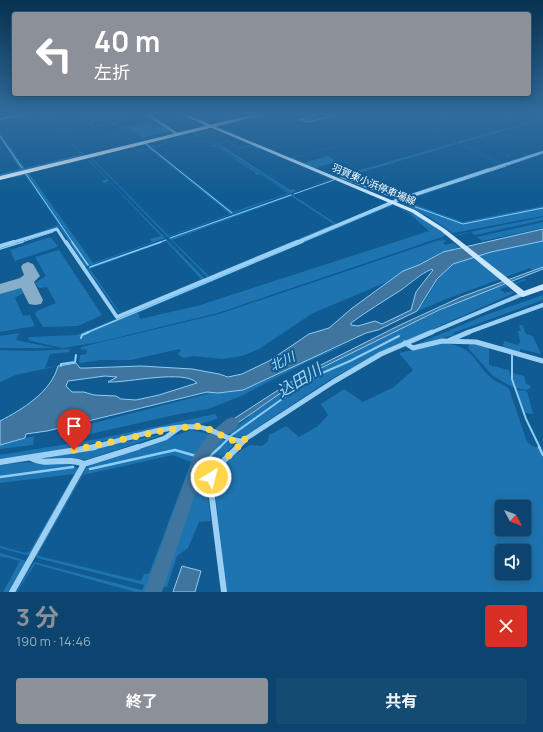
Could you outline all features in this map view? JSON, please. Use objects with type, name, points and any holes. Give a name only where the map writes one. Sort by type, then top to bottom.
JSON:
[{"type":"main road","points":[[0,178],[146,142]]},
{"type":"main road","name":"羽賀東小浜停車場線","points":[[247,142],[392,202],[425,218],[453,238],[520,292]]},
{"type":"main road","points":[[520,292],[543,287]]},
{"type":"street","points":[[0,246],[57,229],[117,317],[392,202],[543,152]]},
{"type":"street","points":[[224,592],[210,482],[217,467],[246,439],[351,371],[405,343],[520,292]]},
{"type":"street","points":[[405,343],[409,347],[414,348],[448,340],[493,322],[543,305]]},
{"type":"street","points":[[448,340],[490,345],[543,361]]},
{"type":"street","points":[[0,462],[31,458],[179,428],[199,426],[212,430],[234,441],[246,439]]},
{"type":"street","points":[[12,592],[84,464],[164,438],[179,428]]},
{"type":"street","points":[[31,458],[38,462],[76,460],[84,464]]},
{"type":"shaded area","points":[[2,142],[6,142],[25,168],[82,154],[70,142],[84,155],[0,176],[0,174],[20,169]]},
{"type":"shaded area","points":[[165,142],[168,143],[152,148],[233,212],[288,193],[261,175],[255,174],[256,173],[217,147],[211,146],[213,145],[208,142],[210,142],[290,193],[168,237],[90,157],[127,149],[92,158],[169,236],[230,214],[156,154],[148,149],[138,152],[132,147],[138,151],[149,148],[144,144],[152,147],[166,143]]},
{"type":"shaded area","points":[[228,142],[219,144],[290,190],[293,189],[297,191],[291,193],[216,144],[229,142],[240,148],[251,145],[260,149],[253,151],[258,154],[252,151],[258,149],[250,146],[240,149]]},
{"type":"shaded area","points":[[356,142],[293,158],[304,163],[328,156],[350,170],[336,162],[315,168],[291,158]]},
{"type":"shaded area","points":[[452,142],[502,164],[397,199],[373,189],[398,198],[500,164],[457,144],[359,173],[378,185],[371,188],[369,187],[376,185],[353,172],[455,143]]},
{"type":"shaded area","points":[[457,142],[465,142],[460,143],[504,163]]},
{"type":"shaded area","points":[[518,151],[507,155],[516,160],[506,162],[514,159],[505,155]]},
{"type":"shaded area","points":[[518,151],[528,155],[543,151],[528,156]]},
{"type":"shaded area","points":[[87,158],[165,238],[86,267],[59,227],[0,245],[59,225],[25,175],[0,180]],"holes":[[[87,159],[107,179],[102,181],[104,183],[109,181],[161,236],[150,239],[152,242],[93,263],[29,173]]]},
{"type":"shaded area","points":[[293,163],[332,179],[299,190],[330,179]]},
{"type":"shaded area","points":[[505,165],[507,166],[405,201],[463,222],[543,206],[543,216],[453,233],[429,217],[398,201]]},
{"type":"shaded area","points":[[291,194],[337,224],[208,278],[169,238]],"holes":[[[291,196],[334,224],[209,276],[172,240]]]},
{"type":"shaded area","points":[[391,204],[422,218],[445,234],[445,236],[218,313],[99,342],[62,348],[28,339],[29,337],[77,335]],"holes":[[[393,205],[410,214],[429,231],[197,306],[140,319],[138,313]]]},
{"type":"shaded area","points":[[543,217],[543,220],[475,235],[471,232],[455,235]]},
{"type":"shaded area","points":[[543,222],[543,228],[482,241],[477,237]]},
{"type":"shaded area","points":[[50,237],[58,246],[57,247],[15,261],[10,250]]},
{"type":"shaded area","points":[[448,237],[438,241],[445,240],[446,242],[443,243],[446,245],[453,243],[459,247],[453,249],[454,250],[441,252],[419,265],[403,271],[387,282],[313,313],[259,349],[242,356],[223,359],[193,356],[183,358],[178,353],[181,351],[179,349],[131,360],[102,360],[79,363],[80,355],[86,354],[87,349],[81,350],[81,347],[219,314]]},
{"type":"shaded area","points":[[166,239],[205,279],[123,313],[118,312],[87,268]],"holes":[[[166,241],[201,279],[124,312],[119,311],[90,269]]]},
{"type":"shaded area","points":[[543,241],[543,267],[533,271],[530,268],[446,299],[413,313],[423,304],[441,274],[454,263],[477,254]]},
{"type":"shaded area","points":[[59,250],[102,315],[78,326],[43,327],[35,314],[37,311],[56,303],[47,287],[39,288],[35,283],[46,276],[35,257]]},
{"type":"shaded area","points":[[525,279],[527,280],[500,289],[505,293],[512,291],[514,293],[379,353],[331,379],[246,435],[238,438],[228,433],[249,417],[247,415],[305,376],[408,325],[471,296]]},
{"type":"shaded area","points":[[21,288],[23,293],[15,298],[23,316],[30,315],[35,326],[0,332],[0,293]]},
{"type":"shaded area","points":[[543,295],[543,300],[453,333],[455,335],[417,344],[483,316]]},
{"type":"shaded area","points":[[519,325],[522,325],[526,334],[533,336],[541,354],[520,349],[520,353],[500,347],[503,346],[504,341],[518,345],[520,342],[518,331],[521,331]]},
{"type":"shaded area","points":[[19,333],[16,340],[55,348],[0,348],[0,336]]},
{"type":"shaded area","points":[[362,338],[305,363],[241,396],[208,409],[174,415],[82,436],[82,426],[207,394],[207,392],[231,392],[252,386],[302,362]]},
{"type":"shaded area","points":[[443,343],[466,350],[490,377],[509,389],[527,442],[532,446],[543,449],[543,592],[227,592],[214,485],[215,478],[222,466],[238,452],[250,445],[262,446],[268,441],[269,435],[286,426],[299,437],[318,426],[328,415],[321,404],[344,389],[363,402],[394,387],[413,370],[399,353]]},
{"type":"shaded area","points":[[470,344],[489,347],[489,365],[509,370],[514,388],[493,376],[468,348]]},
{"type":"shaded area","points":[[70,349],[69,352],[50,354],[45,368],[58,366],[16,375],[0,382],[0,350],[30,351]]},
{"type":"shaded area","points":[[512,373],[524,376],[526,384],[530,385],[531,388],[526,390],[516,388]]},
{"type":"shaded area","points":[[517,390],[527,391],[533,414],[525,413]]},
{"type":"shaded area","points":[[215,414],[218,418],[197,425],[166,429],[0,459],[0,455],[98,439]]},
{"type":"shaded area","points":[[191,430],[210,434],[195,461],[147,592],[135,592],[35,564],[16,592],[34,562],[142,590],[144,585],[37,558],[36,555],[86,468],[94,463]],"holes":[[[173,455],[191,462],[149,574],[144,574],[141,581],[39,556],[38,554],[83,475]]]},
{"type":"shaded area","points":[[168,433],[86,460],[74,458],[38,460]]},
{"type":"shaded area","points":[[34,436],[33,445],[0,449],[0,445]]},
{"type":"shaded area","points":[[220,438],[233,446],[216,465],[208,479],[208,496],[211,521],[199,522],[188,548],[177,556],[167,587],[161,586],[202,465],[211,447]]},
{"type":"shaded area","points":[[28,462],[43,464],[72,463],[78,470],[30,554],[27,555],[0,548],[0,546],[26,553],[30,551],[74,474],[0,483],[0,465]]},
{"type":"shaded area","points":[[0,553],[26,561],[8,592],[3,592],[20,561],[0,556]]},
{"type":"water","name":"北川","points":[[543,229],[543,241],[491,252],[453,264],[437,279],[417,311],[243,390],[218,393],[207,392],[47,431],[26,434],[25,438],[0,445],[0,421],[27,405],[43,392],[58,366],[76,363],[80,368],[141,366],[192,369],[228,377],[242,374],[269,361],[309,334],[329,328],[351,309],[403,271],[419,265],[443,252]],"holes":[[[432,269],[433,270],[416,292],[411,310],[382,324],[375,321],[358,326],[351,325],[351,323],[363,314]],[[105,376],[117,377],[108,382],[180,377],[190,379],[197,383],[159,395],[136,400],[121,399],[116,396],[72,392],[66,386],[68,381]]]},
{"type":"water","points":[[543,267],[543,269],[439,310],[305,376],[225,432],[218,429],[303,374],[398,326],[461,297]]},
{"type":"water","points":[[182,566],[201,571],[195,592],[173,592]]},
{"type":"waterway","points":[[4,142],[22,168]]},
{"type":"waterway","points":[[146,144],[232,213]]},
{"type":"waterway","points":[[508,165],[543,153]]},
{"type":"waterway","points":[[402,200],[506,166]]},
{"type":"waterway","points":[[26,174],[73,243]]},
{"type":"waterway","points":[[340,177],[397,199]]},
{"type":"waterway","points":[[294,194],[334,180]]},
{"type":"waterway","points":[[170,238],[291,195]]},
{"type":"waterway","points":[[399,201],[463,224],[543,208]]},
{"type":"waterway","points":[[300,243],[392,204]]},
{"type":"waterway","points":[[19,243],[53,232]]},
{"type":"waterway","points":[[158,243],[166,240]]},
{"type":"waterway","points":[[0,249],[23,242]]},
{"type":"waterway","points":[[72,242],[88,265]]},
{"type":"waterway","points":[[90,267],[161,242]]},
{"type":"waterway","points":[[86,333],[303,242]]},
{"type":"waterway","points":[[81,338],[82,335],[89,332]]},
{"type":"waterway","points":[[229,437],[313,377],[350,361],[399,336]]},
{"type":"waterway","points":[[61,366],[61,364],[75,362],[76,355]]},
{"type":"waterway","points":[[512,355],[512,379],[526,419],[540,448]]},
{"type":"waterway","name":"込田川","points":[[153,592],[200,458],[215,437],[232,423]]},
{"type":"waterway","points":[[220,447],[227,440]]},
{"type":"waterway","points":[[90,469],[175,450],[196,456],[210,456],[220,447]]},
{"type":"waterway","points":[[539,447],[543,455]]},
{"type":"waterway","points":[[0,477],[73,467]]},
{"type":"taxiway","points":[[27,284],[26,281],[32,276],[28,267]]},
{"type":"taxiway","points":[[0,289],[18,283],[26,283],[35,300]]},
{"type":"route","points":[[74,450],[161,431],[194,426],[204,427],[234,441],[242,441],[246,439],[221,462],[211,477]]}]
